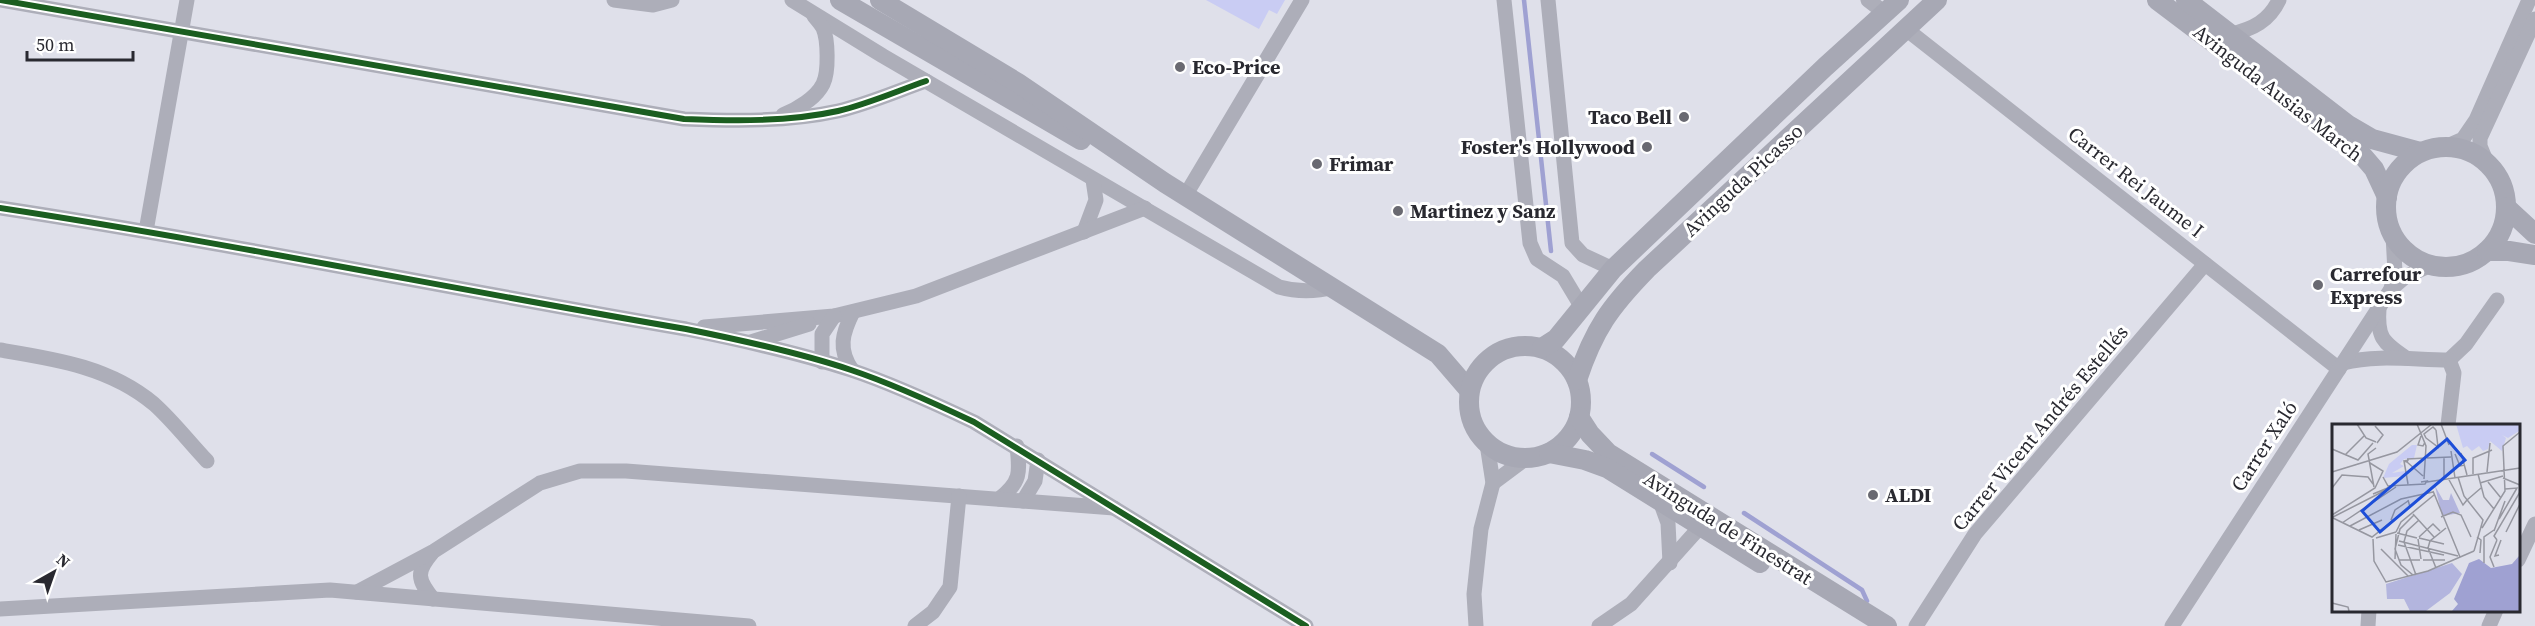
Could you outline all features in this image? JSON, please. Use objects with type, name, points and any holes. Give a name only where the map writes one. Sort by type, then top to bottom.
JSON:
[{"type":"main road","points":[[840,0],[1117,160],[1165,183]]},
{"type":"main road","points":[[880,0],[1018,83],[1185,196],[1438,354],[1460,361],[1486,361]]},
{"type":"main road","points":[[902,0],[982,51],[1000,64],[1018,83]]},
{"type":"main road","name":"Avinguda Picasso","points":[[1577,380],[1590,342],[1614,303],[1647,269],[1937,0]]},
{"type":"main road","name":"Avinguda Ausias March","points":[[2157,0],[2362,155],[2374,169],[2386,197]]},
{"type":"main road","name":"Avinguda Ausias March","points":[[2187,0],[2348,125],[2372,139],[2420,152]]},
{"type":"main road","name":"Avinguda Picasso","points":[[1542,348],[1556,339],[1613,269],[1892,6]]},
{"type":"main road","points":[[2447,146],[2461,148],[2487,163],[2501,183],[2506,207],[2501,231],[2487,251],[2461,265],[2446,267],[2431,265],[2416,259],[2393,235],[2387,216],[2386,197],[2398,170],[2420,152],[2447,146]]},
{"type":"main road","points":[[2506,207],[2535,234]]},
{"type":"main road","points":[[2487,251],[2509,251],[2535,255]]},
{"type":"main road","points":[[1514,346],[1542,348],[1564,361],[1577,380],[1581,400],[1579,417],[1571,435],[1549,453],[1525,459],[1502,454],[1487,444],[1474,426],[1470,415],[1469,390],[1476,373],[1495,354],[1514,346]]},
{"type":"main road","points":[[1438,354],[1469,390]]},
{"type":"main road","name":"Avinguda de Finestrat","points":[[1579,417],[1590,434],[1608,453],[1887,626]]},
{"type":"main road","name":"Avinguda de Finestrat","points":[[1549,453],[1585,460],[1607,468],[1864,626]]},
{"type":"street","points":[[0,0],[684,119],[735,121],[810,116],[840,110],[926,81]]},
{"type":"street","points":[[146,231],[187,0]]},
{"type":"street","points":[[614,0],[653,5],[672,0]]},
{"type":"street","points":[[792,0],[1093,180],[1279,287],[1291,290],[1320,291],[1334,287]]},
{"type":"street","points":[[1185,196],[1302,0]]},
{"type":"street","points":[[1504,0],[1530,243],[1537,259],[1560,272],[1581,306]]},
{"type":"street","points":[[1548,0],[1572,243],[1578,251],[1613,269]]},
{"type":"street","points":[[1868,0],[1892,6]]},
{"type":"street","points":[[2262,0],[2266,2],[2272,0]]},
{"type":"street","points":[[2231,34],[2247,31],[2265,21],[2274,12],[2279,0]]},
{"type":"street","points":[[2447,146],[2463,139],[2476,120],[2529,0]]},
{"type":"street","points":[[774,118],[794,110],[808,100],[823,84],[827,51],[823,28],[812,13]]},
{"type":"street","points":[[2487,163],[2480,138],[2535,19]]},
{"type":"street","name":"Carrer Rei Jaume I","points":[[1906,29],[2205,264],[2341,366]]},
{"type":"street","points":[[1084,232],[1096,200],[1093,180]]},
{"type":"street","points":[[0,208],[146,231],[686,329],[751,342],[852,370],[974,422],[1017,446],[1306,626]]},
{"type":"street","points":[[751,342],[834,316],[916,296],[1145,208]]},
{"type":"street","name":"Carrer Xaló","points":[[2391,289],[2395,272],[2393,235]]},
{"type":"street","points":[[1560,272],[1578,251]]},
{"type":"street","name":"Carrer Vicent Andrés Estellés","points":[[1916,626],[1975,534],[2205,264]]},
{"type":"street","name":"Carrer Xaló","points":[[2172,626],[2391,289],[2405,277],[2431,265]]},
{"type":"street","points":[[2448,424],[2452,367],[2497,300]]},
{"type":"street","points":[[2380,306],[2378,328],[2385,344],[2408,360]]},
{"type":"street","points":[[852,370],[844,358],[843,340],[853,312]]},
{"type":"street","points":[[686,329],[834,316]]},
{"type":"street","points":[[822,362],[822,334],[834,316]]},
{"type":"street","points":[[0,350],[73,363],[107,375],[134,389],[154,405],[207,461]]},
{"type":"street","points":[[2341,366],[2364,357],[2408,360],[2452,367]]},
{"type":"street","points":[[1476,626],[1474,594],[1481,529],[1494,483],[1487,444]]},
{"type":"street","points":[[999,499],[1014,488],[1020,471],[1017,446]]},
{"type":"street","points":[[1494,483],[1525,459]]},
{"type":"street","points":[[1023,501],[1035,481],[1038,460]]},
{"type":"street","points":[[357,592],[434,551],[527,489],[552,478],[580,471],[626,471],[1116,508]]},
{"type":"street","points":[[915,626],[933,612],[950,587],[959,496]]},
{"type":"street","points":[[1660,501],[1668,523],[1670,562]]},
{"type":"street","points":[[2520,556],[2535,524]]},
{"type":"street","points":[[1599,626],[1631,604],[1700,527]]},
{"type":"street","points":[[433,599],[422,586],[420,576],[422,565],[434,551]]},
{"type":"street","points":[[0,609],[297,591],[357,592],[749,626]]},
{"type":"street","points":[[2368,626],[2369,611]]},
{"type":"street","points":[[2489,626],[2495,611]]},
{"type":"shaded area","points":[[1206,0],[1285,0],[1277,14],[1269,10],[1259,29]]},
{"type":"waterway","points":[[1524,0],[1551,251]]},
{"type":"waterway","points":[[1652,454],[1704,487]]},
{"type":"waterway","points":[[1744,513],[1862,590],[1867,601]]},
{"type":"cycle path","points":[[0,0],[684,119],[761,120],[819,115],[860,105],[926,81]]},
{"type":"cycle path","points":[[0,208],[172,236],[686,329],[769,347],[851,370],[929,401],[974,422],[1306,626]]},
{"type":"place","name":"Eco-Price","points":[[1180,67]]},
{"type":"place","name":"Taco Bell","points":[[1684,117]]},
{"type":"place","name":"Foster's Hollywood","points":[[1647,147]]},
{"type":"place","name":"Frimar","points":[[1317,164]]},
{"type":"place","name":"Martinez y Sanz","points":[[1398,211]]},
{"type":"place","name":"Carrefour Express","points":[[2318,285]]},
{"type":"place","name":"ALDI","points":[[1873,495]]}]
